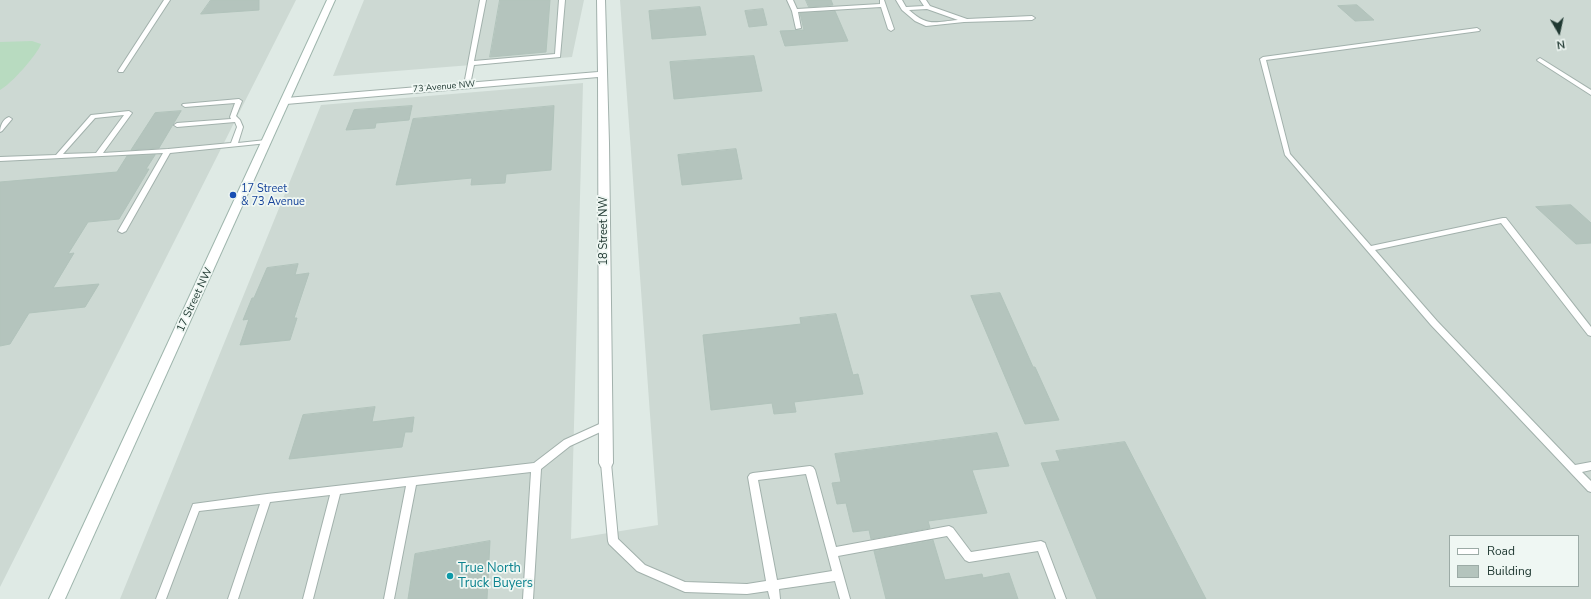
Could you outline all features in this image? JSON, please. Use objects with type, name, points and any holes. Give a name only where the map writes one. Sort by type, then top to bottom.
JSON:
[{"type":"street","name":"17 Street NW","points":[[57,599],[331,0]]},
{"type":"street","name":"18 Street NW","points":[[601,0],[603,74],[606,463]]},
{"type":"street","name":"73 Avenue NW","points":[[286,101],[603,74]]},
{"type":"lane","points":[[121,71],[167,0]]},
{"type":"lane","points":[[467,85],[482,0]]},
{"type":"lane","points":[[471,63],[558,56],[562,0]]},
{"type":"lane","points":[[790,0],[795,11],[798,28]]},
{"type":"lane","points":[[899,0],[904,9],[917,20],[926,24],[1032,18]]},
{"type":"lane","points":[[923,0],[928,7]]},
{"type":"lane","points":[[795,11],[882,3],[891,29]]},
{"type":"lane","points":[[904,9],[928,7],[966,21]]},
{"type":"lane","points":[[1477,30],[1262,59],[1287,154],[1434,322],[1591,488]]},
{"type":"lane","points":[[1540,60],[1591,93]]},
{"type":"lane","points":[[185,105],[239,101],[234,117],[240,127],[234,144]]},
{"type":"lane","points":[[58,156],[93,116],[129,113],[98,155]]},
{"type":"lane","points":[[0,130],[9,119]]},
{"type":"lane","points":[[177,125],[237,120]]},
{"type":"lane","points":[[0,159],[168,151],[266,142]]},
{"type":"lane","points":[[122,231],[168,151]]},
{"type":"lane","points":[[1369,249],[1503,220],[1591,333]]},
{"type":"lane","points":[[161,599],[196,507],[536,467],[567,443],[606,425]]},
{"type":"lane","points":[[606,463],[613,540],[641,568],[685,587],[747,589],[839,575]]},
{"type":"lane","points":[[1573,469],[1591,466]]},
{"type":"lane","points":[[528,599],[536,467]]},
{"type":"lane","points":[[775,599],[754,477],[810,470],[845,599]]},
{"type":"lane","points":[[389,599],[412,482]]},
{"type":"lane","points":[[308,599],[336,490]]},
{"type":"lane","points":[[233,599],[267,498]]},
{"type":"lane","points":[[833,552],[949,531],[969,557],[1041,546],[1061,599]]},
{"type":"shaded area","points":[[0,0],[296,0],[0,587]]},
{"type":"shaded area","points":[[364,0],[584,0],[572,57],[333,76]]},
{"type":"shaded area","points":[[620,0],[1591,0],[1591,599],[120,599],[321,105],[583,83],[571,539],[658,525]]},
{"type":"green space","points":[[32,41],[41,44],[39,49],[17,76],[0,90],[0,42]]},
{"type":"building","points":[[211,0],[259,0],[259,10],[201,14]]},
{"type":"building","points":[[500,0],[550,0],[546,52],[490,57]]},
{"type":"building","points":[[806,0],[831,0],[833,5],[809,7]]},
{"type":"building","points":[[1357,5],[1374,20],[1355,21],[1338,6]]},
{"type":"building","points":[[700,7],[706,35],[652,39],[649,11]]},
{"type":"building","points":[[763,9],[767,25],[749,27],[745,11]]},
{"type":"building","points":[[835,11],[848,41],[785,46],[780,31],[804,30],[800,13]]},
{"type":"building","points":[[754,56],[762,91],[674,99],[670,62]]},
{"type":"building","points":[[412,106],[409,120],[376,123],[375,128],[346,130],[354,110]]},
{"type":"building","points":[[554,106],[551,170],[506,174],[505,183],[471,185],[472,178],[396,185],[413,119]]},
{"type":"building","points":[[181,111],[159,148],[131,150],[155,113]]},
{"type":"building","points":[[736,149],[742,179],[682,185],[678,155]]},
{"type":"building","points":[[155,155],[146,169],[149,169],[119,219],[88,222],[68,254],[74,253],[53,288],[99,284],[85,307],[29,313],[10,344],[0,346],[0,182],[117,172],[127,156]]},
{"type":"building","points":[[1571,205],[1591,223],[1591,243],[1576,244],[1536,207]]},
{"type":"building","points":[[298,264],[295,275],[309,273],[294,318],[297,318],[290,340],[240,345],[249,319],[243,320],[267,268]]},
{"type":"building","points":[[1000,293],[1033,367],[1035,367],[1059,420],[1025,424],[971,296]]},
{"type":"building","points":[[836,314],[853,375],[858,374],[863,394],[794,402],[796,412],[774,414],[772,403],[711,410],[703,335],[801,324],[800,318]]},
{"type":"building","points":[[375,407],[372,422],[414,417],[412,432],[405,432],[402,447],[289,459],[303,415]]},
{"type":"building","points":[[997,433],[1009,466],[972,470],[987,513],[928,521],[930,528],[871,539],[869,530],[853,532],[846,503],[837,504],[832,483],[841,482],[835,454]]},
{"type":"building","points":[[1125,442],[1206,599],[1097,599],[1041,463],[1060,461],[1056,451]]},
{"type":"building","points":[[933,540],[945,580],[982,574],[983,578],[1009,573],[1018,599],[886,599],[874,551]]},
{"type":"building","name":"True North Truck Buyers","points":[[490,541],[487,599],[408,599],[415,554]]},
{"type":"place","name":"17 Street & 73 Avenue","points":[[233,195]]},
{"type":"place","name":"True North Truck Buyers","points":[[450,576]]}]
